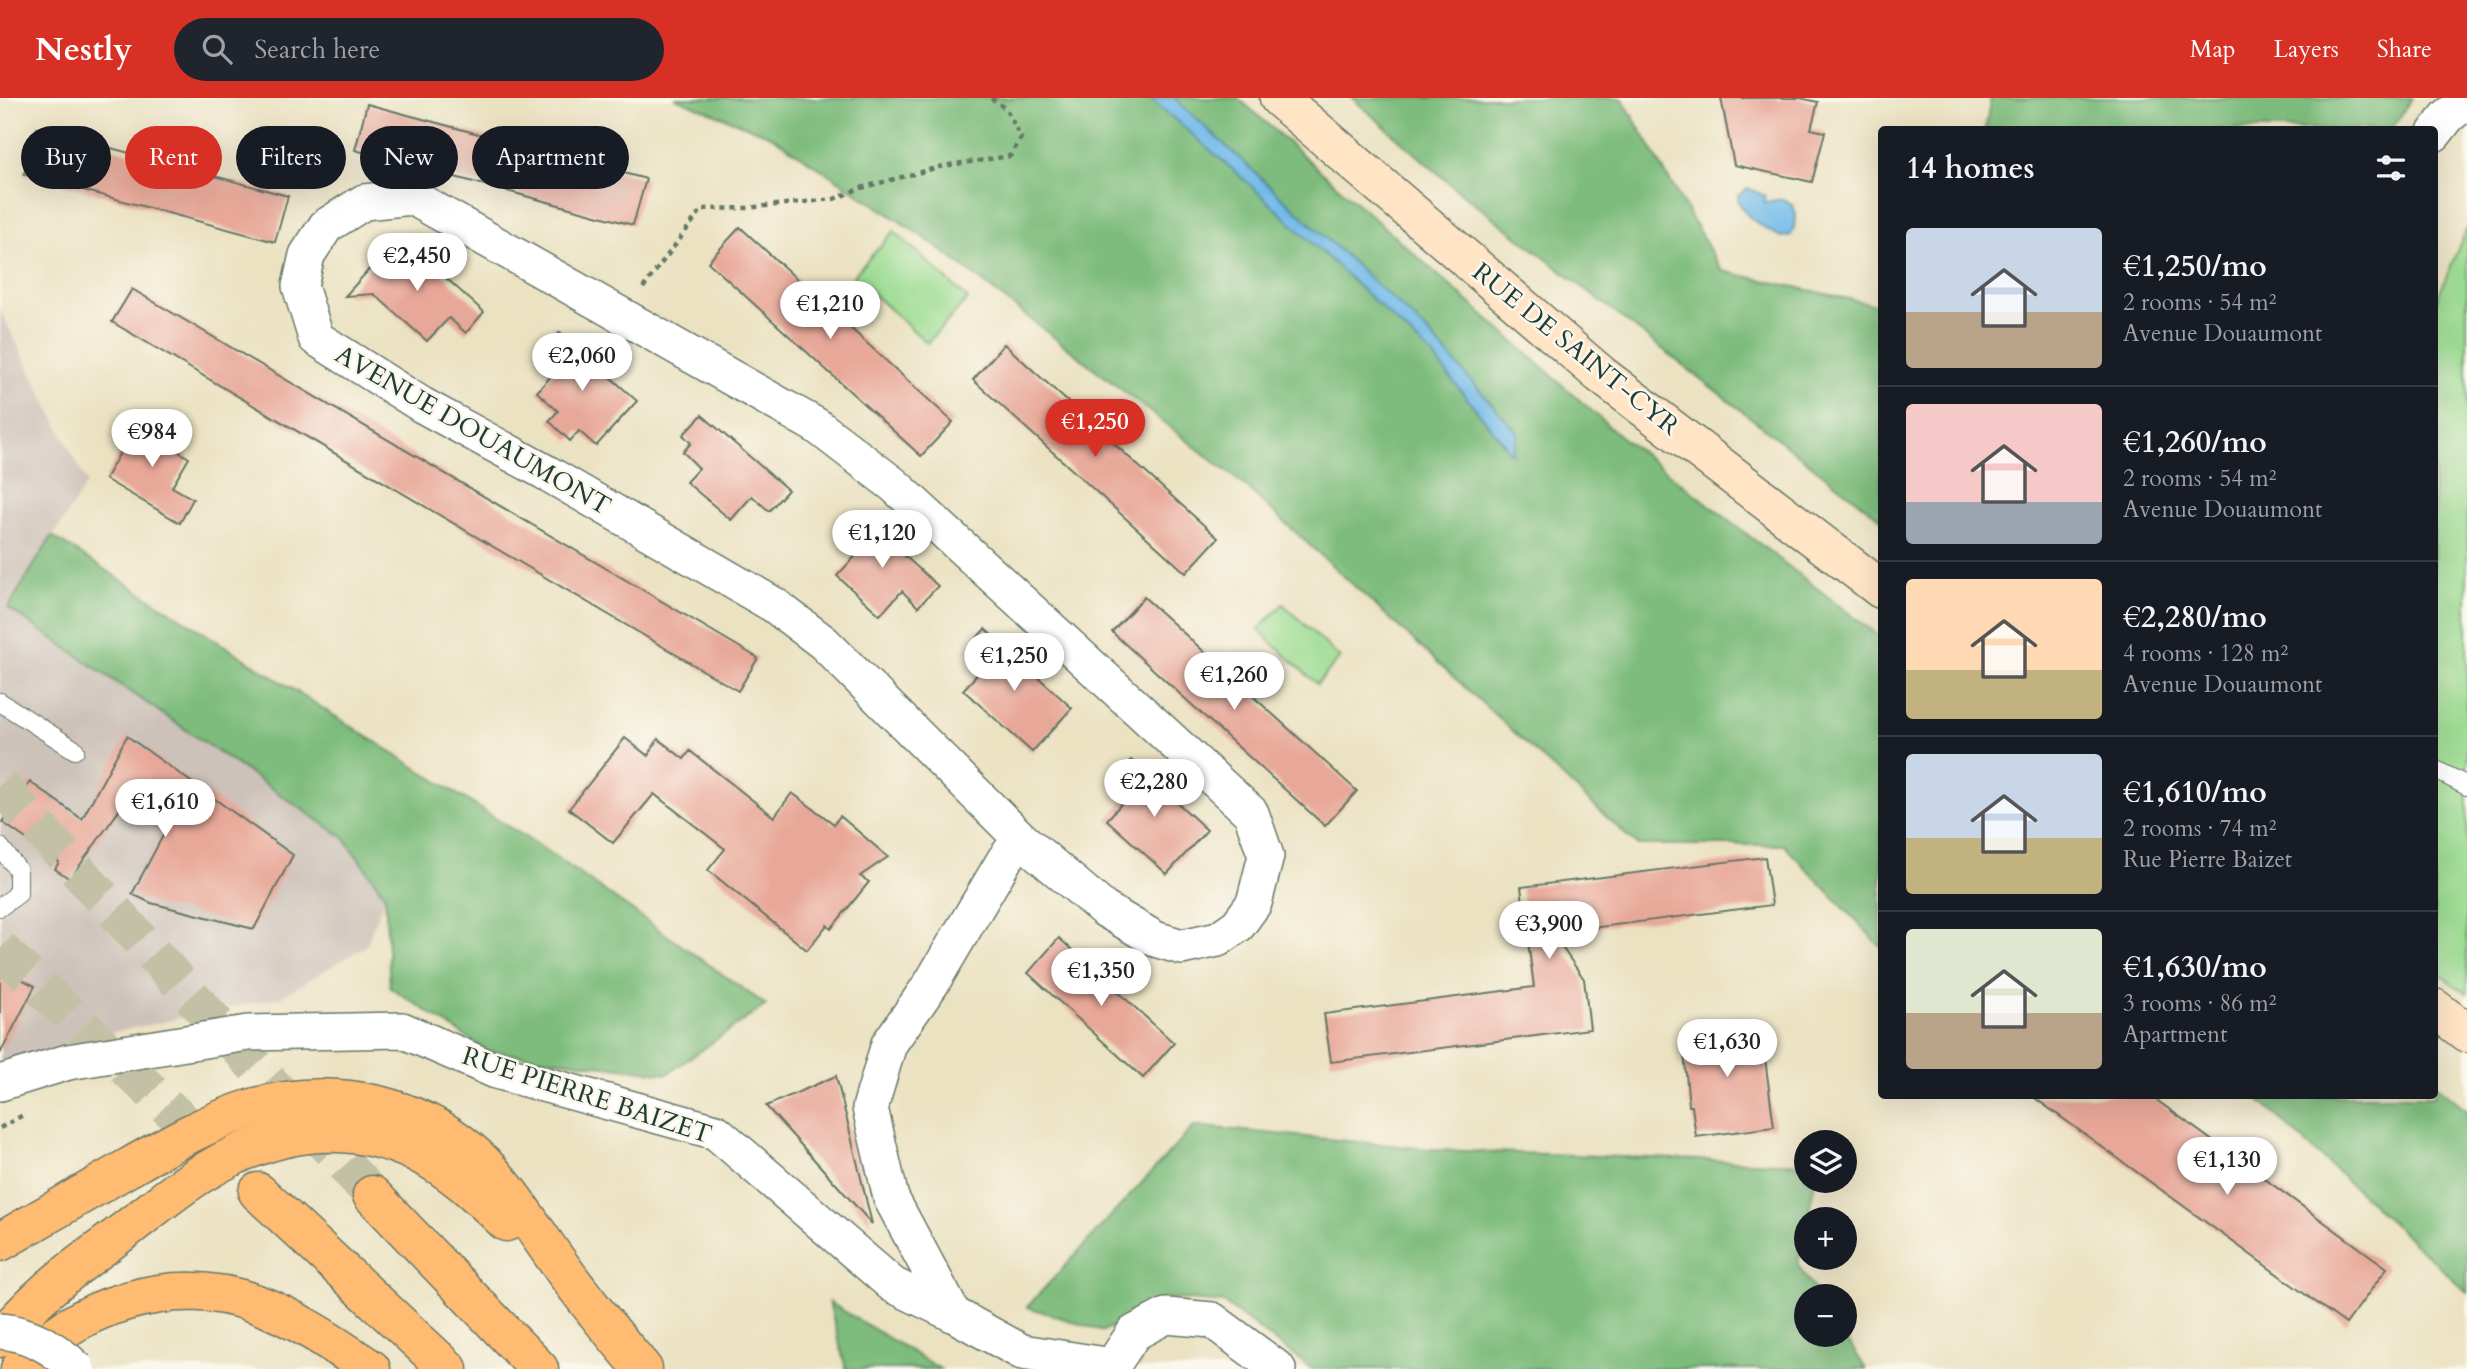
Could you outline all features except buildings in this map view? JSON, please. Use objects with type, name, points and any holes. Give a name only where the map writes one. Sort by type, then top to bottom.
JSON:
[{"type":"highway","points":[[0,1242],[144,1159],[225,1117],[293,1098],[359,1101],[406,1114],[430,1125],[469,1150],[503,1186],[574,1285],[643,1369]]},
{"type":"highway","points":[[0,1338],[55,1283],[168,1196],[205,1171],[259,1145],[305,1133],[346,1133],[365,1137],[412,1151],[434,1163],[478,1195],[574,1285]]},
{"type":"highway","points":[[258,1192],[448,1369]]},
{"type":"highway","points":[[372,1195],[539,1369]]},
{"type":"highway","points":[[20,1369],[63,1328],[86,1315],[152,1294],[195,1291],[233,1295],[290,1317],[370,1369]]},
{"type":"main road","name":"RUE DE SAINT-CYR","points":[[1279,98],[1600,374],[1878,587]]},
{"type":"main road","points":[[2438,1011],[2467,1033]]},
{"type":"street","points":[[2438,129],[2448,116],[2467,101]]},
{"type":"street","name":"AVENUE DOUAUMONT","points":[[412,197],[817,426],[894,485],[1251,813],[1266,856],[1254,903],[1238,925],[1218,939],[1181,947],[1156,939],[1104,909],[1021,839],[824,643],[774,605],[545,472],[422,405],[316,338],[300,286],[307,255],[326,226],[364,202],[412,197]]},
{"type":"street","points":[[953,1314],[891,1198],[870,1108],[889,1044],[931,984],[1005,859],[1021,839]]},
{"type":"street","name":"RUE PIERRE BAIZET","points":[[0,1083],[68,1062],[248,1033],[402,1030],[496,1071],[716,1132],[893,1285],[953,1314],[1022,1353],[1113,1367],[1133,1333],[1166,1315],[1212,1320],[1278,1369]]},
{"type":"street","points":[[0,1331],[13,1332],[40,1342],[77,1369]]},
{"type":"lane","points":[[0,702],[75,750]]},
{"type":"lane","points":[[2438,771],[2467,786]]},
{"type":"lane","points":[[0,847],[19,870],[18,894],[0,907]]},
{"type":"path","points":[[622,314],[702,209],[746,208],[834,199],[861,188],[943,166],[1010,156],[1021,138],[1006,108],[991,98]]},
{"type":"shaded area","points":[[0,310],[87,483],[8,608],[344,838],[385,896],[366,946],[281,997],[72,1041],[0,1096]]},
{"type":"green space","points":[[675,98],[1238,98],[1619,435],[1878,636],[1878,944],[1784,845],[1637,845],[1243,484],[935,245],[771,136]]},
{"type":"green space","points":[[1352,98],[1622,98],[1722,271],[1878,305],[1878,517],[1455,188]]},
{"type":"green space","points":[[1991,98],[2412,98],[2394,126],[1986,126]]},
{"type":"green space","points":[[2467,228],[2467,994],[2438,973],[2438,297]]},
{"type":"green space","points":[[894,231],[968,299],[927,343],[853,276]]},
{"type":"green space","points":[[52,536],[553,855],[766,1005],[667,1074],[488,1051],[390,987],[385,896],[344,838],[8,608]]},
{"type":"green space","points":[[1283,604],[1340,658],[1317,684],[1258,630]]},
{"type":"green space","points":[[2438,1086],[2467,1110],[2467,1292],[2258,1099],[2438,1099]]},
{"type":"green space","points":[[1194,1126],[1439,1150],[1794,1164],[1794,1193],[1813,1193],[1810,1207],[1794,1207],[1794,1270],[1801,1270],[1810,1284],[1794,1284],[1794,1347],[1852,1347],[1866,1369],[1312,1369],[1224,1303],[1166,1298],[1103,1331],[1027,1307]]},
{"type":"green space","points":[[829,1302],[940,1369],[846,1369]]},
{"type":"water","points":[[1150,98],[1174,98],[1423,327],[1518,433],[1512,454],[1432,355],[1247,182]]},
{"type":"water","points":[[1747,188],[1765,196],[1765,202],[1783,199],[1792,206],[1796,219],[1791,235],[1781,237],[1748,215],[1739,203],[1738,196]]},
{"type":"tunnel","points":[[0,785],[372,1195]]},
{"type":"tunnel","points":[[0,949],[258,1192]]}]
